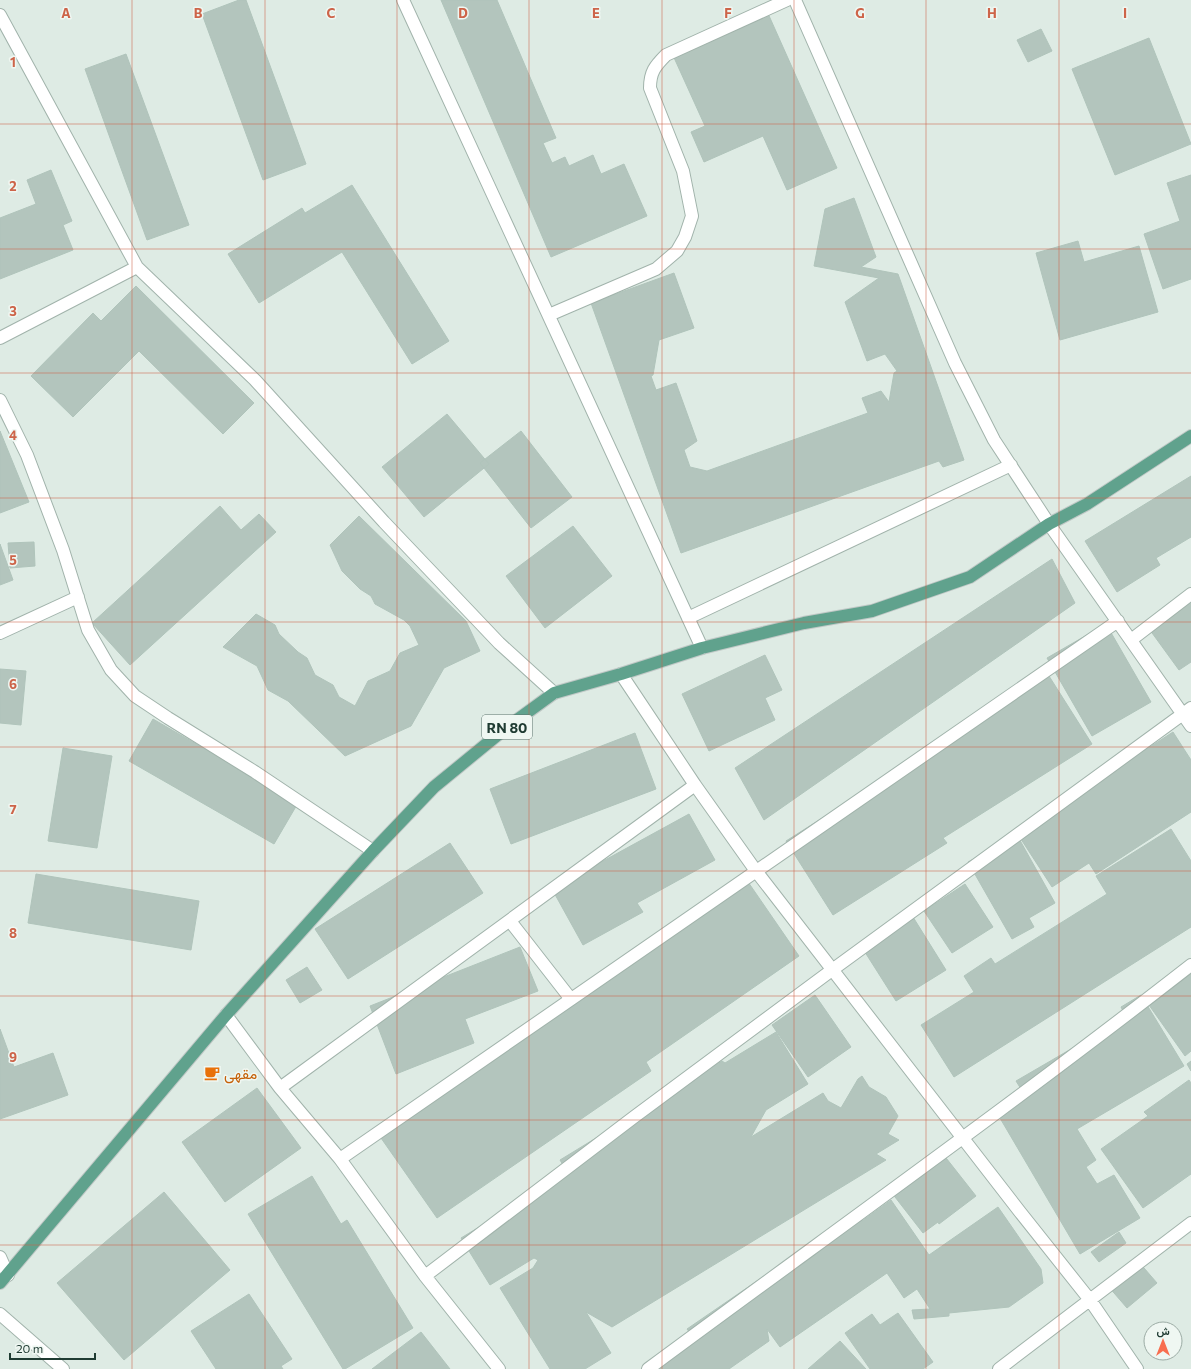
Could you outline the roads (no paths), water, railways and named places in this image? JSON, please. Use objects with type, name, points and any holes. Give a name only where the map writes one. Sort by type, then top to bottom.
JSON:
[{"type":"main road","name":"RN 80","points":[[4,1279],[226,1015],[373,850],[434,788],[506,728],[554,693],[621,674],[702,648],[804,623],[872,611],[970,577],[1049,524],[1087,504],[1191,436]]},
{"type":"street","points":[[403,0],[702,648]]},
{"type":"street","points":[[549,315],[656,269],[677,251],[685,237],[692,216],[683,171],[650,88],[650,78],[655,66],[666,55],[787,0]]},
{"type":"street","points":[[795,0],[955,363],[994,440],[1049,524],[1131,640],[1187,711],[1191,726]]},
{"type":"street","points":[[0,15],[136,267],[255,380],[406,545],[499,643],[554,693]]},
{"type":"street","points":[[0,338],[136,267]]},
{"type":"street","points":[[0,400],[27,454],[63,550],[88,630],[111,670],[135,696],[255,772],[373,850]]},
{"type":"street","points":[[688,618],[1011,465]]},
{"type":"street","points":[[1131,640],[1191,594]]},
{"type":"street","points":[[0,633],[78,596]]},
{"type":"street","points":[[340,1158],[1118,620]]},
{"type":"street","points":[[621,674],[695,785],[756,871],[1090,1300],[1137,1369]]},
{"type":"street","points":[[425,1276],[634,1117],[832,970],[1187,711]]},
{"type":"street","points":[[280,1088],[695,785]]},
{"type":"street","points":[[510,921],[570,998]]},
{"type":"street","points":[[648,1369],[963,1137],[1191,965]]},
{"type":"street","points":[[226,1015],[280,1088],[340,1158],[425,1276],[499,1369]]},
{"type":"street","points":[[999,1369],[1191,1222]]},
{"type":"street","points":[[0,1257],[4,1279]]},
{"type":"street","points":[[0,1314],[63,1369]]},
{"type":"place","name":"مقهى","points":[[212,1073]]}]
